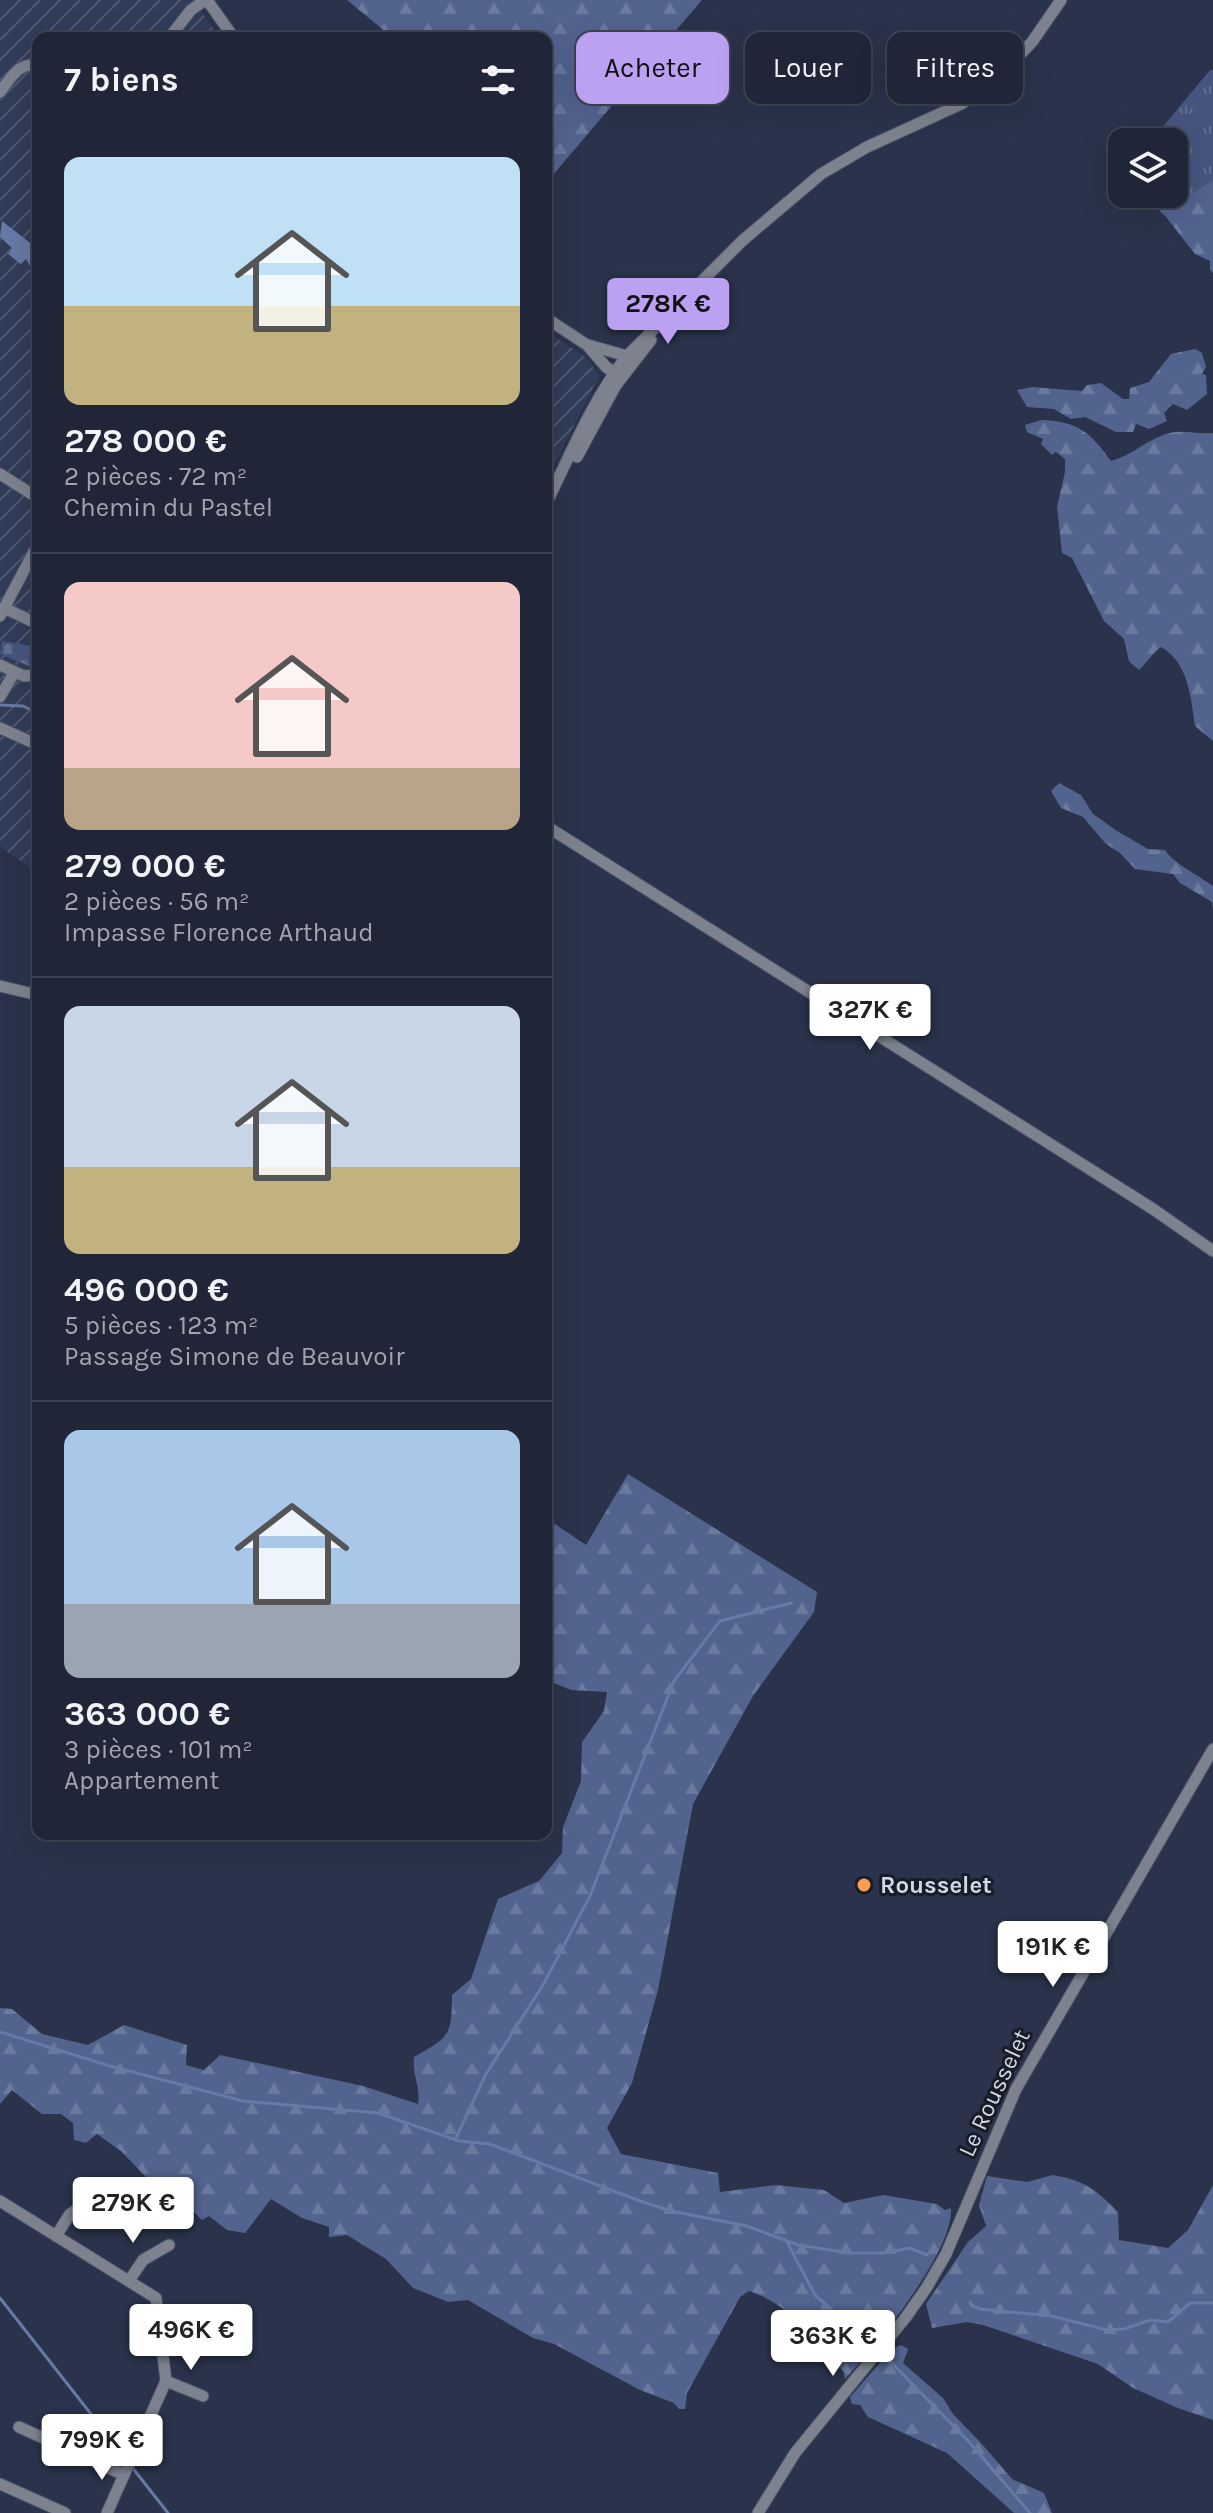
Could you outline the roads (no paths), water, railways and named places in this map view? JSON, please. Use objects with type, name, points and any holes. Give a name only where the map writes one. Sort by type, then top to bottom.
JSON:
[{"type":"street","points":[[174,32],[191,10],[206,0],[230,32]]},
{"type":"street","points":[[552,492],[590,413],[618,374],[676,308],[742,241],[821,174],[877,142],[961,104],[991,85],[1024,51],[1061,0]]},
{"type":"street","points":[[0,92],[17,69],[32,65]]},
{"type":"street","points":[[552,322],[587,345],[630,359]]},
{"type":"street","points":[[587,345],[606,367],[618,374]]},
{"type":"street","points":[[0,474],[32,494]]},
{"type":"street","points":[[32,555],[2,612],[32,622]]},
{"type":"street","points":[[0,665],[14,673],[32,676]]},
{"type":"street","points":[[0,697],[14,673]]},
{"type":"street","points":[[0,728],[32,742]]},
{"type":"street","points":[[552,830],[1153,1209],[1213,1251]]},
{"type":"street","points":[[0,986],[32,994]]},
{"type":"street","name":"Le Rousselet","points":[[758,2513],[795,2453],[906,2317],[946,2254],[1016,2089],[1213,1749]]},
{"type":"street","points":[[0,2201],[156,2298],[166,2381],[107,2513]]},
{"type":"street","points":[[56,2236],[70,2214],[87,2203]]},
{"type":"street","points":[[129,2281],[143,2260],[169,2245]]},
{"type":"street","points":[[166,2381],[203,2396]]},
{"type":"street","points":[[19,2427],[128,2466]]},
{"type":"street","points":[[0,2484],[65,2513]]},
{"type":"waterway","points":[[0,705],[23,706],[32,710]]},
{"type":"waterway","points":[[455,2140],[486,2074],[543,1985],[590,1896],[674,1681],[720,1621],[791,1603]]},
{"type":"waterway","points":[[0,2032],[110,2066],[243,2101],[378,2113],[459,2141],[490,2144],[671,2211],[747,2226],[798,2245],[849,2253],[883,2253],[910,2248],[927,2255]]},
{"type":"waterway","points":[[787,2242],[815,2295],[872,2345]]},
{"type":"waterway","points":[[0,2298],[127,2460]]},
{"type":"waterway","points":[[970,2302],[981,2309],[1051,2316],[1107,2330],[1124,2329],[1150,2320],[1168,2322],[1190,2303],[1213,2303]]},
{"type":"waterway","points":[[885,2356],[970,2443],[1030,2513]]},
{"type":"waterway","points":[[131,2466],[168,2513]]},
{"type":"place","name":"Rousselet","points":[[864,1885]]}]
